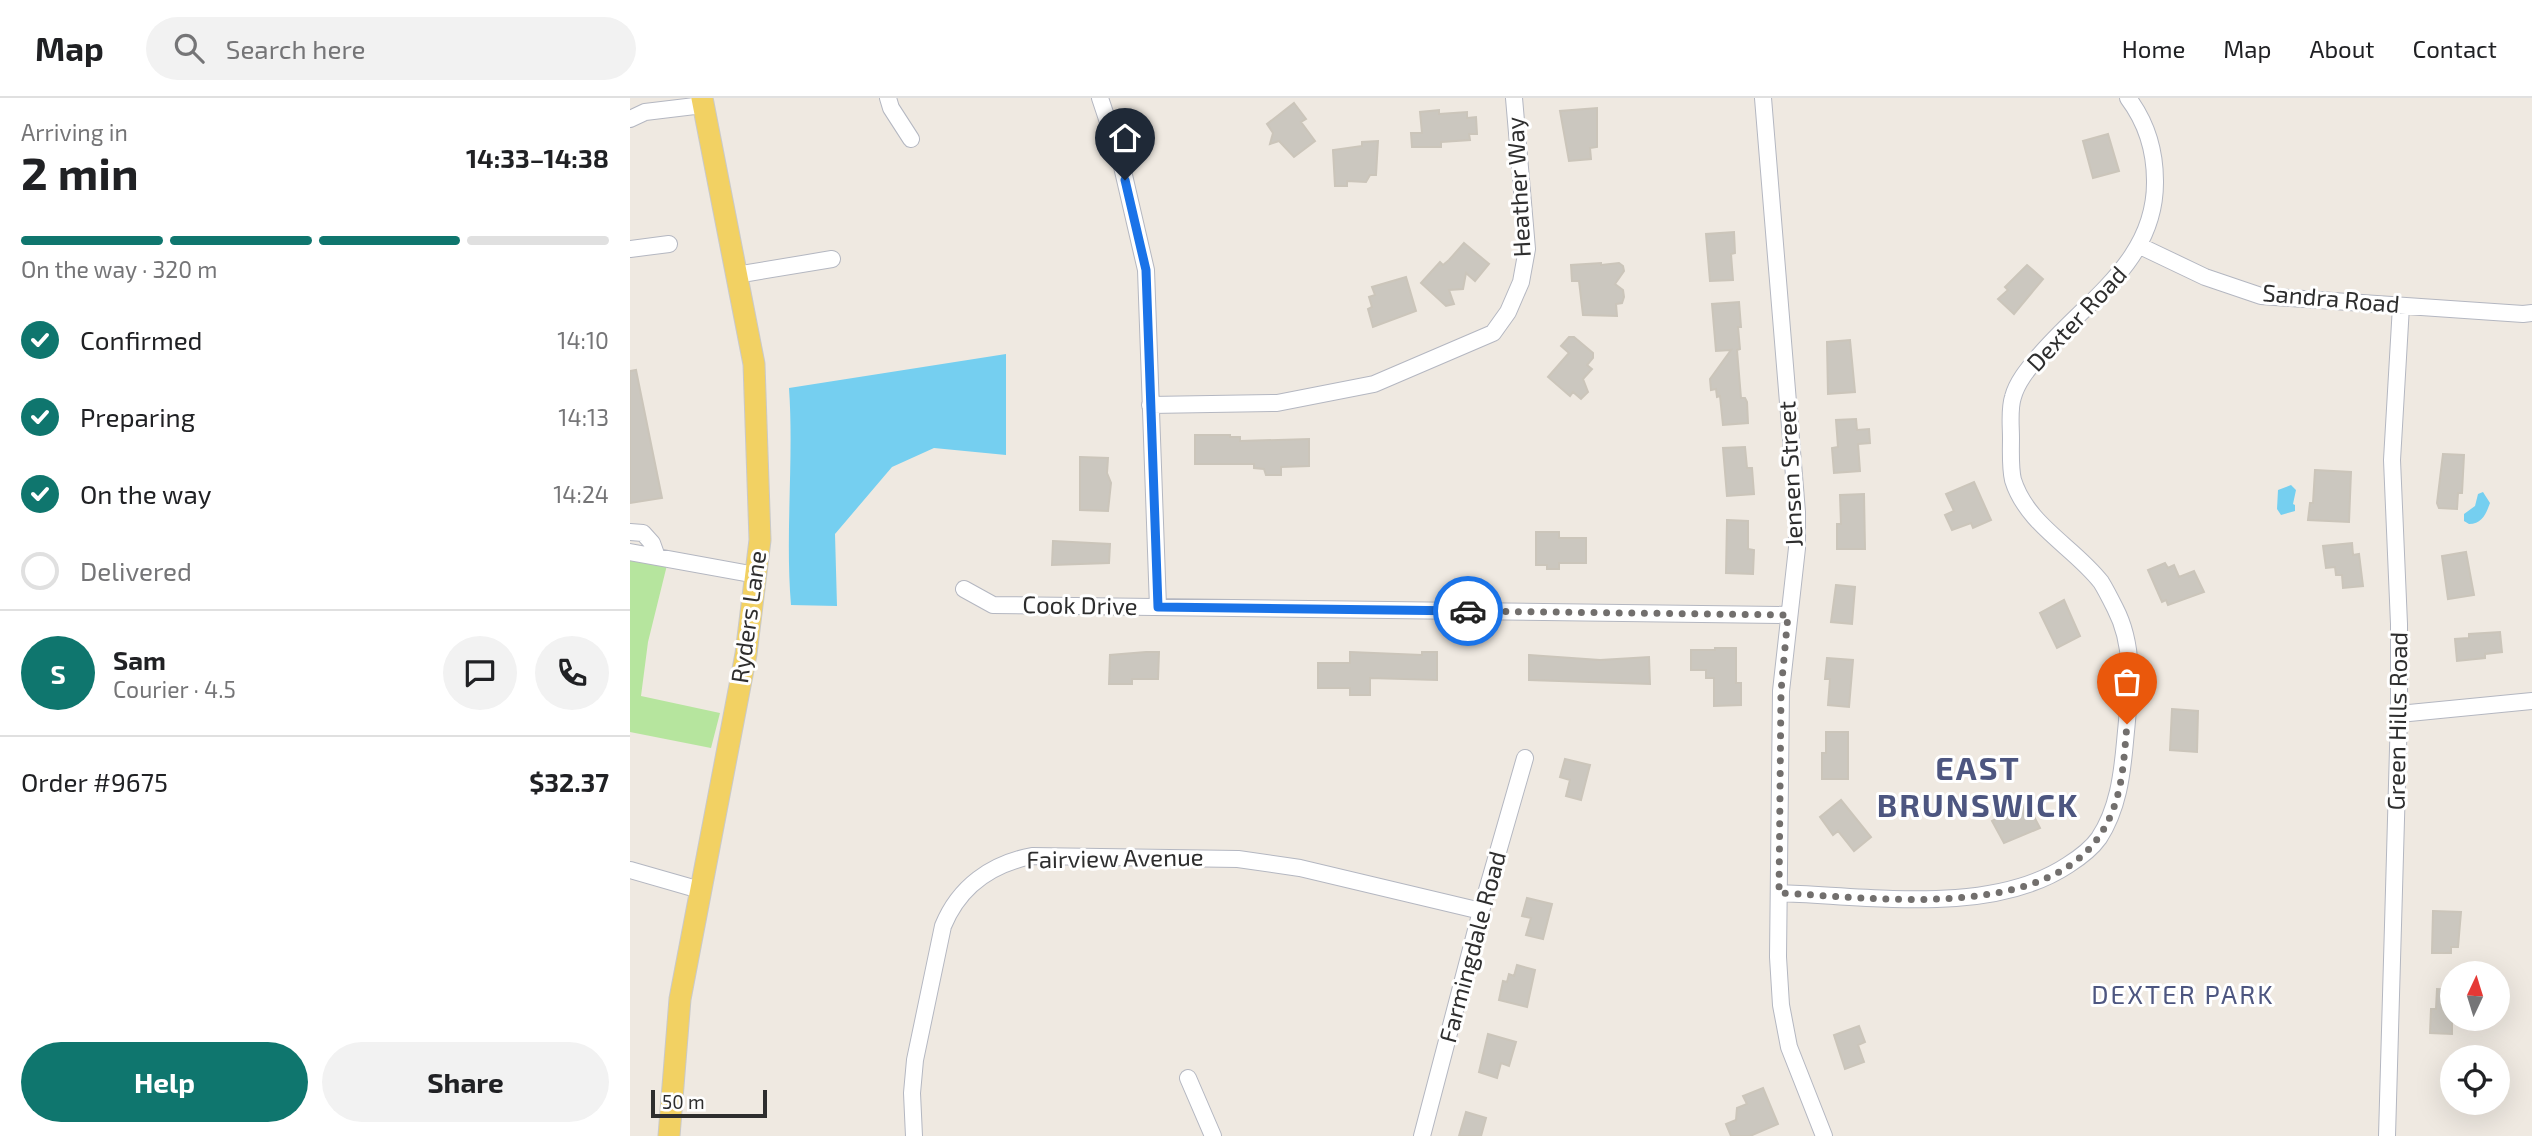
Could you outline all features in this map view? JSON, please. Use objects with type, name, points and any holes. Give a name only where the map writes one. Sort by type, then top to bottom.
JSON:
[{"type":"main road","name":"Ryders Lane","points":[[669,1136],[680,999],[746,654],[760,540],[754,364],[703,101]]},
{"type":"street","points":[[888,98],[891,108],[911,139]]},
{"type":"street","points":[[1100,98],[1120,158],[1146,270],[1158,607]]},
{"type":"street","name":"Heather Way","points":[[1150,405],[1277,402],[1374,384],[1493,334],[1508,312],[1521,282],[1527,249],[1514,98]]},
{"type":"street","name":"Jensen Street","points":[[1763,98],[1797,512],[1797,548],[1781,691],[1781,1005],[1788,1047],[1824,1136]]},
{"type":"street","name":"Dexter Road","points":[[1779,893],[1952,899],[2023,888],[2046,879],[2075,861],[2097,841],[2108,822],[2122,772],[2131,675],[2127,644],[2117,612],[2101,582],[2039,522],[2022,498],[2013,479],[2011,423],[2012,398],[2024,374],[2047,347],[2116,279],[2140,246],[2151,215],[2155,172],[2145,128],[2128,98]]},
{"type":"street","points":[[630,119],[645,112],[703,101]]},
{"type":"street","points":[[630,249],[669,244]]},
{"type":"street","name":"Sandra Road","points":[[2140,246],[2205,277],[2262,296],[2532,313]]},
{"type":"street","points":[[736,275],[832,259]]},
{"type":"street","name":"Green Hills Road","points":[[2387,1136],[2399,714],[2399,624],[2392,460],[2401,306]]},
{"type":"street","points":[[630,532],[643,533],[652,542],[657,557]]},
{"type":"street","points":[[630,552],[756,575]]},
{"type":"street","name":"Cook Drive","points":[[964,589],[993,605],[1788,615]]},
{"type":"street","points":[[2399,714],[2532,701]]},
{"type":"street","name":"Farmingdale Road","points":[[1422,1136],[1481,911],[1525,758]]},
{"type":"street","name":"Fairview Avenue","points":[[914,1136],[912,1093],[915,1060],[943,926],[950,908],[963,892],[999,866],[1032,856],[1238,859],[1300,868],[1481,911]]},
{"type":"street","points":[[630,870],[700,890]]},
{"type":"street","points":[[1188,1078],[1213,1136]]},
{"type":"green space","points":[[630,558],[667,565],[648,642],[641,696],[720,713],[711,748],[630,732]]},
{"type":"water","points":[[1006,354],[1006,455],[934,448],[892,467],[835,534],[837,606],[791,605],[789,388]]},
{"type":"water","points":[[2291,485],[2296,490],[2293,504],[2295,511],[2281,515],[2277,509],[2278,490]]},
{"type":"water","points":[[2483,492],[2490,503],[2487,511],[2483,518],[2469,524],[2464,521],[2464,514],[2475,506],[2478,494]]},
{"type":"building","points":[[1294,103],[1306,119],[1301,122],[1315,141],[1294,157],[1279,141],[1270,144],[1273,133],[1267,124]]},
{"type":"building","points":[[1597,108],[1597,147],[1590,148],[1591,159],[1569,161],[1560,111]]},
{"type":"building","points":[[1439,110],[1439,114],[1467,112],[1467,118],[1476,117],[1477,134],[1469,134],[1470,140],[1441,142],[1441,147],[1412,147],[1411,133],[1422,133],[1420,112]]},
{"type":"building","points":[[2108,134],[2119,171],[2093,178],[2083,141]]},
{"type":"building","points":[[1378,141],[1376,175],[1370,175],[1366,182],[1347,181],[1347,186],[1335,186],[1333,150],[1362,146],[1362,142]]},
{"type":"building","points":[[1734,232],[1735,253],[1731,254],[1733,280],[1710,281],[1706,234]]},
{"type":"building","points":[[1464,243],[1489,264],[1475,281],[1466,273],[1463,289],[1449,290],[1454,304],[1446,306],[1421,283],[1440,262],[1443,265]]},
{"type":"building","points":[[1619,263],[1623,266],[1624,271],[1615,284],[1623,290],[1624,297],[1622,303],[1616,304],[1617,316],[1583,315],[1579,281],[1572,281],[1571,265]]},
{"type":"building","points":[[2027,265],[2043,279],[2014,314],[1998,299],[2008,290],[2005,287]]},
{"type":"building","points":[[1406,277],[1416,311],[1373,327],[1368,309],[1372,307],[1369,297],[1375,295],[1372,287]]},
{"type":"building","points":[[1739,302],[1741,327],[1738,327],[1740,349],[1737,350],[1741,398],[1745,398],[1747,402],[1748,423],[1723,425],[1720,396],[1717,397],[1716,389],[1711,390],[1710,379],[1731,350],[1716,351],[1712,304]]},
{"type":"building","points":[[1569,337],[1574,337],[1593,353],[1593,358],[1587,365],[1592,369],[1583,379],[1588,392],[1581,399],[1573,392],[1570,396],[1548,377],[1569,353],[1561,346]]},
{"type":"building","points":[[1850,340],[1855,392],[1828,394],[1827,342]]},
{"type":"building","points":[[636,370],[662,498],[630,503],[630,371]]},
{"type":"building","points":[[1856,419],[1857,430],[1869,429],[1870,443],[1858,444],[1860,471],[1834,473],[1832,448],[1838,447],[1836,420]]},
{"type":"building","points":[[1195,435],[1230,435],[1240,437],[1240,441],[1309,439],[1309,466],[1281,467],[1281,475],[1266,475],[1264,469],[1254,468],[1254,464],[1195,464]]},
{"type":"building","points":[[1745,447],[1747,468],[1752,468],[1754,494],[1727,496],[1723,448]]},
{"type":"building","points":[[2443,454],[2464,455],[2462,493],[2458,493],[2457,509],[2439,508],[2437,503]]},
{"type":"building","points":[[1080,457],[1108,458],[1107,473],[1111,483],[1108,511],[1080,510]]},
{"type":"building","points":[[2315,470],[2351,472],[2349,522],[2308,520],[2310,503],[2313,503]]},
{"type":"building","points":[[1974,482],[1991,520],[1973,528],[1971,523],[1952,530],[1945,515],[1954,511],[1946,494]]},
{"type":"building","points":[[1864,494],[1865,549],[1837,549],[1837,524],[1841,524],[1840,495]]},
{"type":"building","points":[[1727,520],[1748,521],[1748,549],[1754,550],[1753,574],[1726,573]]},
{"type":"building","points":[[1536,532],[1559,532],[1559,538],[1586,538],[1586,563],[1559,563],[1559,569],[1536,565]]},
{"type":"building","points":[[1053,541],[1110,544],[1109,563],[1052,565]]},
{"type":"building","points":[[2352,543],[2353,555],[2359,554],[2363,586],[2343,588],[2342,575],[2336,575],[2335,567],[2326,568],[2323,546]]},
{"type":"building","points":[[2466,552],[2474,595],[2448,599],[2442,556]]},
{"type":"building","points":[[2165,563],[2168,568],[2174,565],[2179,577],[2194,571],[2204,592],[2168,605],[2166,600],[2162,602],[2148,570]]},
{"type":"building","points":[[1836,585],[1855,587],[1852,624],[1831,622]]},
{"type":"building","points":[[2064,600],[2080,636],[2057,648],[2040,613]]},
{"type":"building","points":[[2500,632],[2502,652],[2485,654],[2485,658],[2457,661],[2455,639],[2469,638],[2469,634]]},
{"type":"building","points":[[1736,648],[1736,683],[1741,683],[1741,705],[1714,706],[1714,678],[1706,678],[1706,670],[1691,670],[1691,650]]},
{"type":"building","points":[[1159,652],[1158,679],[1132,679],[1132,684],[1109,684],[1110,655]]},
{"type":"building","points":[[1350,652],[1422,655],[1422,652],[1437,652],[1437,680],[1370,678],[1370,695],[1350,695],[1350,688],[1318,688],[1318,663],[1350,663]]},
{"type":"building","points":[[1529,655],[1600,660],[1649,657],[1650,684],[1529,680]]},
{"type":"building","points":[[1827,658],[1853,660],[1849,707],[1828,705],[1830,679],[1825,679]]},
{"type":"building","points":[[2172,709],[2198,711],[2197,752],[2170,750]]},
{"type":"building","points":[[1826,732],[1848,732],[1848,779],[1822,779],[1822,753],[1826,753]]},
{"type":"building","points":[[1565,759],[1590,765],[1581,800],[1566,796],[1570,780],[1560,777]]},
{"type":"building","points":[[1841,800],[1871,837],[1854,851],[1838,831],[1833,835],[1820,817]]},
{"type":"building","points":[[2027,803],[2040,828],[2004,843],[1992,821]]},
{"type":"building","points":[[1527,898],[1552,904],[1543,939],[1526,935],[1531,918],[1522,916]]},
{"type":"building","points":[[2433,911],[2461,912],[2458,947],[2451,947],[2451,953],[2432,953]]},
{"type":"building","points":[[1517,965],[1535,970],[1527,1007],[1499,1000],[1503,981],[1507,982],[1509,974],[1514,976]]},
{"type":"building","points":[[2437,989],[2440,989],[2440,1031],[2452,1031],[2452,1034],[2430,1033],[2431,1009],[2436,1009]]},
{"type":"building","points":[[1859,1026],[1865,1042],[1858,1045],[1864,1062],[1845,1069],[1834,1035]]},
{"type":"building","points":[[1488,1034],[1516,1042],[1509,1066],[1501,1063],[1497,1078],[1479,1072]]},
{"type":"building","points":[[1763,1088],[1778,1124],[1750,1136],[1731,1136],[1726,1124],[1736,1120],[1737,1108],[1747,1104],[1743,1096]]},
{"type":"building","points":[[1466,1112],[1486,1118],[1481,1136],[1459,1136]]},
{"type":"way so far","points":[[1468,611],[1788,615],[1781,691],[1779,893],[1952,899],[2023,888],[2046,879],[2075,861],[2097,841],[2108,822],[2122,772],[2127,724]]},
{"type":"district","name":"EAST BRUNSWICK","points":[[1978,788]]},
{"type":"district","name":"DEXTER PARK","points":[[2183,995]]},
{"type":"route","points":[[1125,180],[1146,270],[1158,607],[1468,611]]}]
